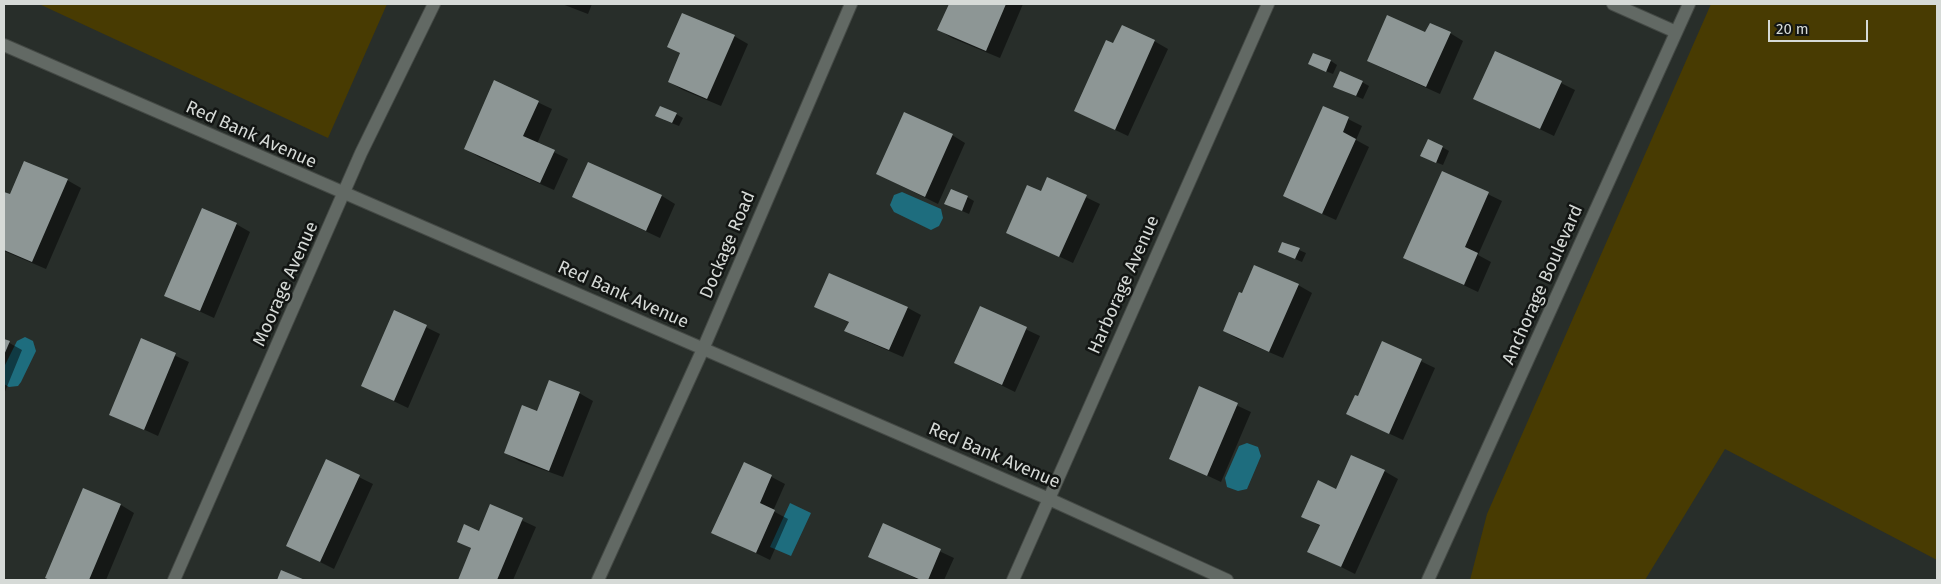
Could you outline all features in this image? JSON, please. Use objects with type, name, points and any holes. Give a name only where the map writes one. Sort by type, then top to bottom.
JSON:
[{"type":"street","name":"Moorage Avenue","points":[[174,580],[361,153],[434,4]]},
{"type":"street","name":"Dockage Road","points":[[598,580],[703,349],[851,4]]},
{"type":"street","name":"Harborage Avenue","points":[[1013,580],[1268,4]]},
{"type":"street","points":[[1612,4],[1676,32]]},
{"type":"street","name":"Anchorage Boulevard","points":[[1428,580],[1689,4]]},
{"type":"street","name":"Red Bank Avenue","points":[[4,45],[343,194],[1049,499],[1227,580]]},
{"type":"shaded area","points":[[39,4],[387,4],[328,138]]},
{"type":"shaded area","points":[[1711,4],[1937,4],[1937,560],[1725,449],[1645,580],[1470,580],[1487,514]]},
{"type":"water","points":[[902,192],[941,209],[943,218],[939,226],[931,230],[894,212],[890,205],[894,195]]},
{"type":"water","points":[[25,337],[33,341],[36,351],[18,386],[9,387],[4,384],[4,367],[17,341]]},
{"type":"water","points":[[1247,443],[1258,447],[1261,456],[1247,489],[1238,491],[1227,487],[1225,478],[1239,446]]},
{"type":"water","points":[[790,503],[811,513],[791,556],[770,547]]},
{"type":"building","points":[[949,4],[1006,4],[986,51],[937,30]]},
{"type":"building","points":[[682,13],[735,35],[707,99],[668,82],[680,53],[667,47]]},
{"type":"building","points":[[1387,15],[1425,32],[1430,23],[1451,32],[1426,87],[1367,61]]},
{"type":"building","points":[[1122,25],[1155,40],[1115,130],[1074,111],[1106,40],[1113,43]]},
{"type":"building","points":[[1495,51],[1562,81],[1540,129],[1473,99]]},
{"type":"building","points":[[1313,53],[1331,60],[1326,72],[1308,64]]},
{"type":"building","points":[[1340,71],[1363,81],[1356,96],[1333,87]]},
{"type":"building","points":[[494,80],[539,101],[523,136],[555,150],[540,183],[464,149]]},
{"type":"building","points":[[660,106],[677,113],[672,123],[655,116]]},
{"type":"building","points":[[1323,106],[1349,117],[1343,132],[1356,139],[1322,214],[1283,196]]},
{"type":"building","points":[[904,112],[953,134],[925,197],[876,174]]},
{"type":"building","points":[[1428,139],[1443,146],[1436,163],[1420,156]]},
{"type":"building","points":[[24,161],[68,179],[32,262],[4,250],[4,192],[10,194]]},
{"type":"building","points":[[588,162],[662,195],[646,231],[572,197]]},
{"type":"building","points":[[1442,171],[1489,192],[1465,247],[1478,253],[1464,285],[1403,258]]},
{"type":"building","points":[[1047,177],[1087,195],[1059,257],[1006,233],[1027,185],[1041,191]]},
{"type":"building","points":[[951,189],[968,196],[962,211],[944,204]]},
{"type":"building","points":[[202,208],[237,223],[200,311],[164,296]]},
{"type":"building","points":[[1282,242],[1300,248],[1295,259],[1278,252]]},
{"type":"building","points":[[1254,265],[1299,284],[1269,352],[1223,331],[1239,292],[1242,293]]},
{"type":"building","points":[[829,273],[908,307],[889,350],[844,331],[849,322],[814,307]]},
{"type":"building","points":[[980,306],[1027,327],[1002,385],[954,363]]},
{"type":"building","points":[[394,310],[427,325],[394,401],[361,386]]},
{"type":"building","points":[[141,338],[176,353],[144,430],[109,415]]},
{"type":"building","points":[[4,339],[10,341],[4,355]]},
{"type":"building","points":[[1382,341],[1422,359],[1389,434],[1346,414],[1355,395],[1358,396]]},
{"type":"building","points":[[549,380],[580,392],[549,471],[504,453],[522,405],[537,411]]},
{"type":"building","points":[[1199,386],[1238,403],[1207,476],[1169,459]]},
{"type":"building","points":[[1351,455],[1385,470],[1341,567],[1307,552],[1320,525],[1301,517],[1318,480],[1336,489]]},
{"type":"building","points":[[326,459],[360,475],[320,562],[286,546]]},
{"type":"building","points":[[744,462],[772,475],[760,503],[775,510],[756,553],[711,533]]},
{"type":"building","points":[[83,488],[121,504],[89,580],[50,580],[45,578]]},
{"type":"building","points":[[490,504],[523,518],[497,580],[458,580],[471,548],[457,542],[464,524],[479,531]]},
{"type":"building","points":[[883,523],[941,549],[928,580],[921,580],[868,557]]},
{"type":"building","points":[[281,570],[305,580],[277,580]]}]
